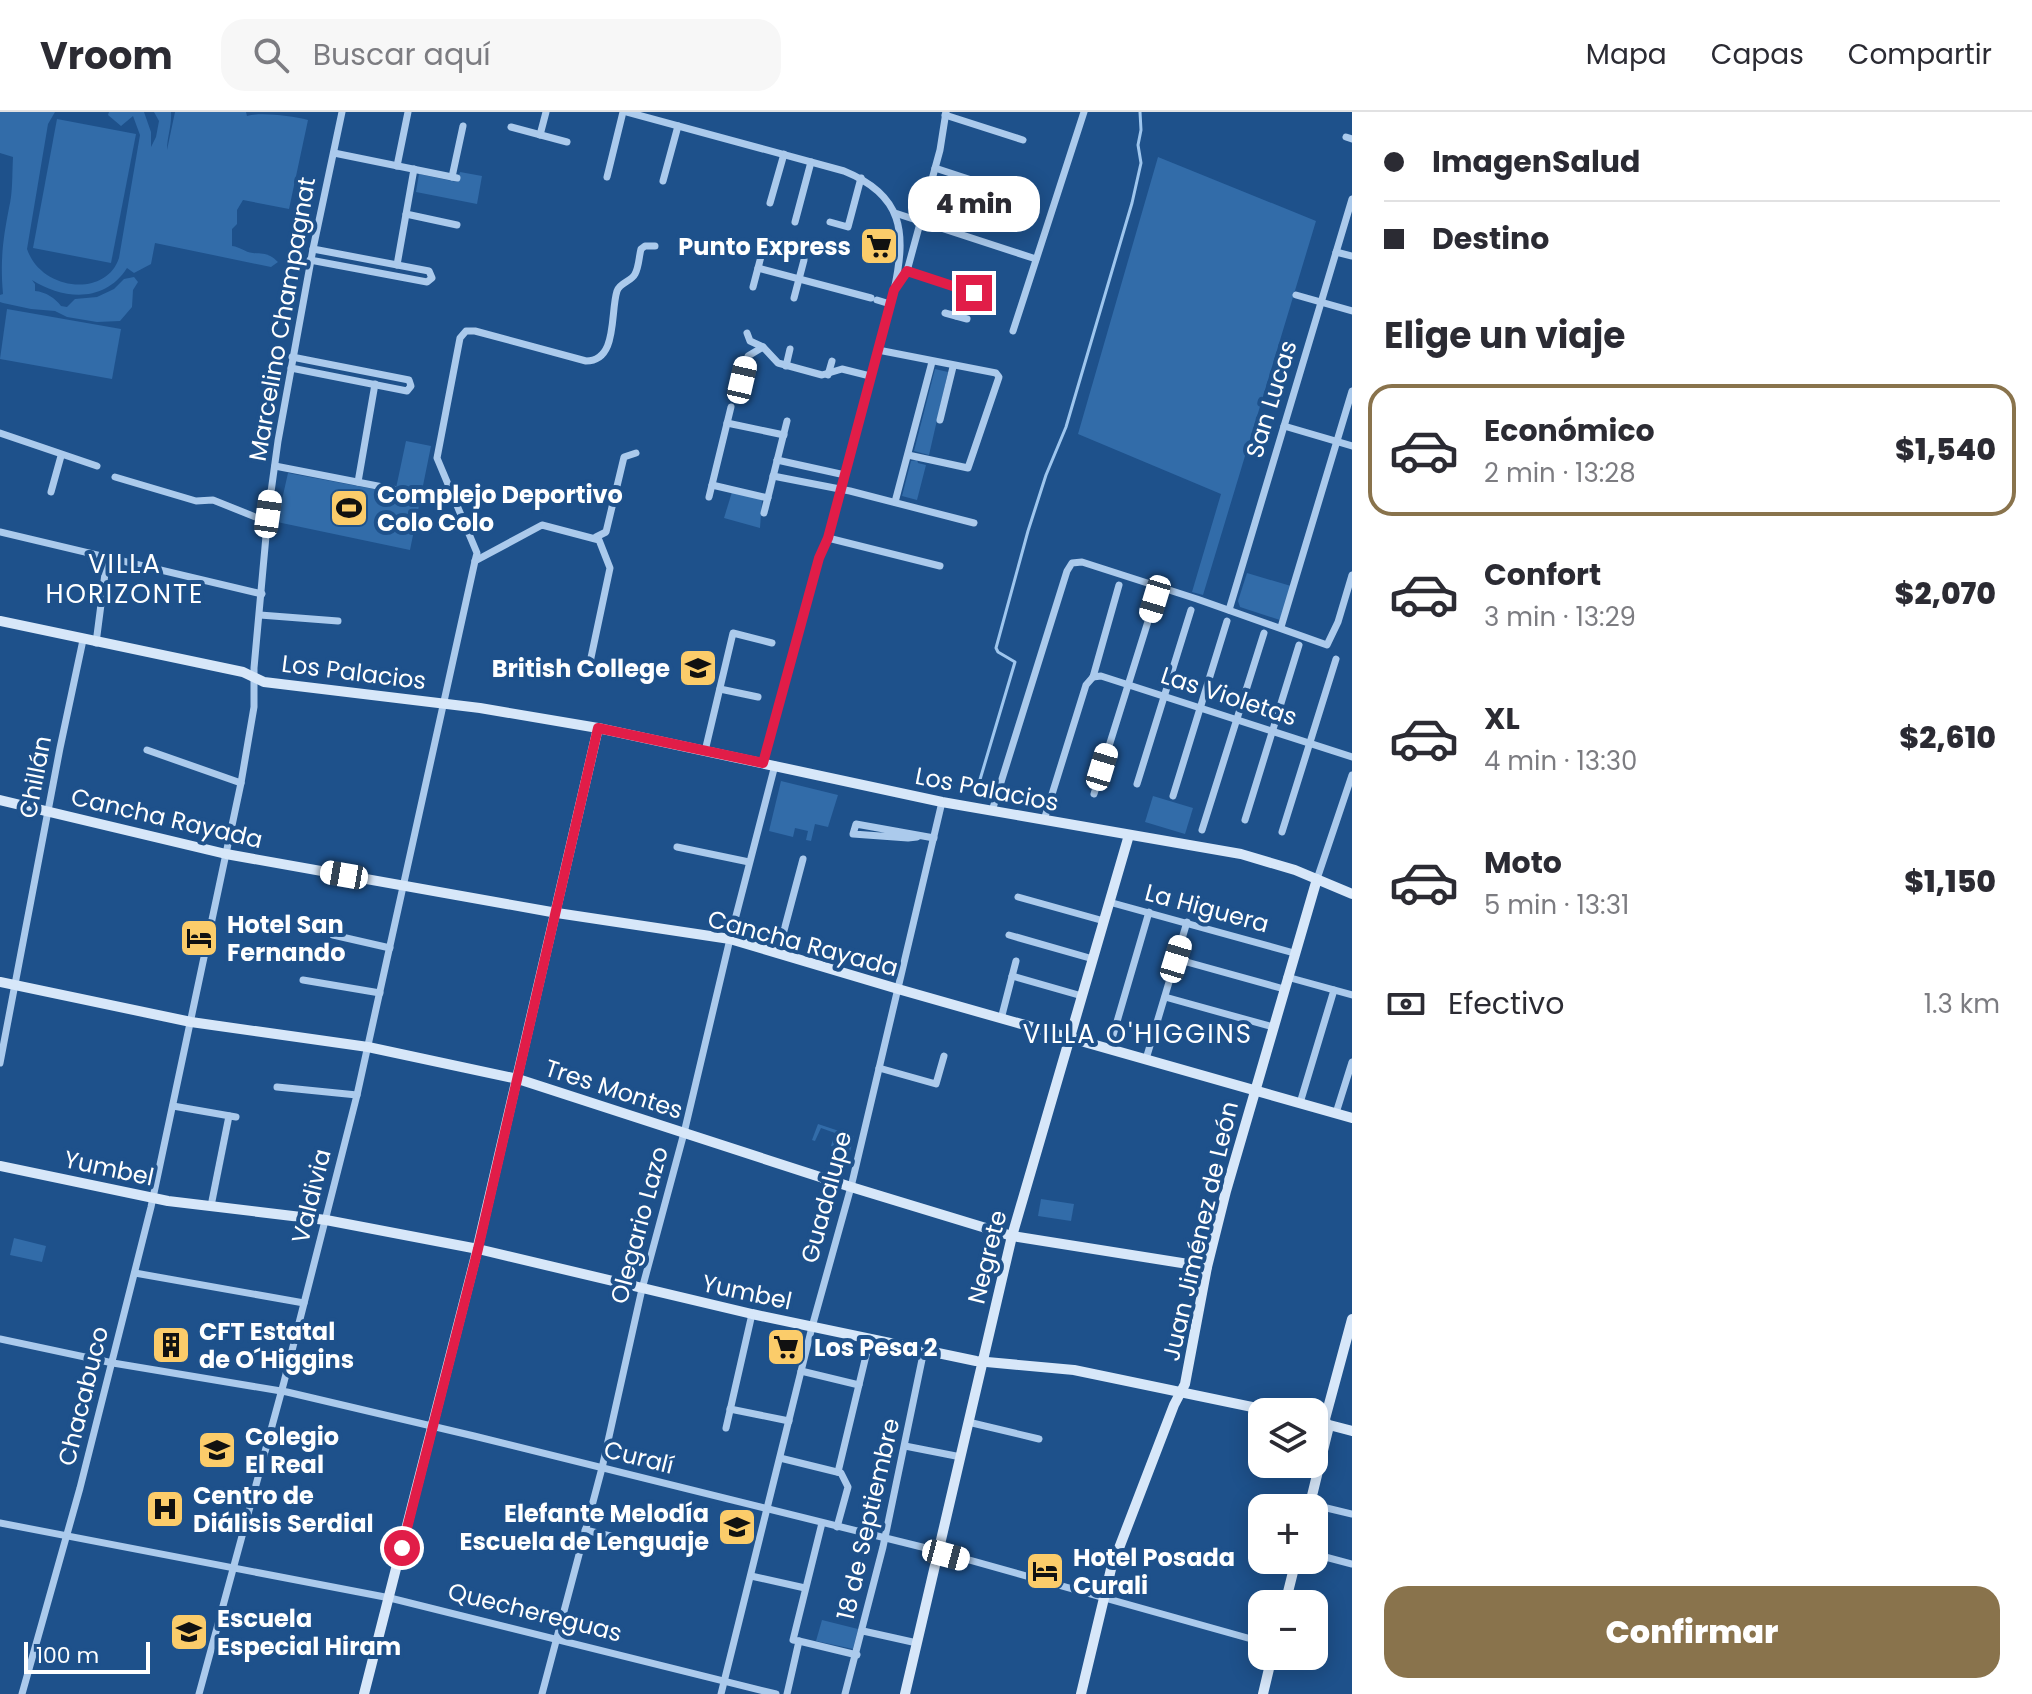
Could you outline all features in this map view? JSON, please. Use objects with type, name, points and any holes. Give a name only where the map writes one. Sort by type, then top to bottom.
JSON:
[{"type":"main road","name":"Los Palacios","points":[[0,621],[243,672],[264,682],[518,713],[942,802],[1241,854],[1352,894]]},
{"type":"main road","points":[[364,1694],[478,1249],[598,728]]},
{"type":"main road","name":"Cancha Rayada","points":[[0,800],[226,854],[557,913],[730,939],[1352,1118]]},
{"type":"main road","name":"Negrete","points":[[905,1694],[1012,1236],[1129,835]]},
{"type":"main road","name":"Juan Jiménez de León","points":[[1081,1694],[1103,1598],[1121,1539],[1185,1384],[1207,1267],[1254,1091],[1317,879]]},
{"type":"main road","name":"Tres Montes","points":[[0,982],[191,1022],[368,1047],[518,1079],[1012,1236],[1207,1267]]},
{"type":"main road","name":"Yumbel","points":[[0,1166],[153,1198],[326,1220],[478,1249],[752,1314],[982,1363],[1074,1370],[1248,1406]]},
{"type":"main road","points":[[1328,1408],[1352,1319]]},
{"type":"main road","points":[[1328,1425],[1352,1431]]},
{"type":"main road","points":[[1263,1694],[1269,1670]]},
{"type":"street","name":"Marcelino Champagnat","points":[[255,678],[275,466],[310,260],[342,112]]},
{"type":"street","points":[[397,166],[408,112]]},
{"type":"street","points":[[540,135],[546,112]]},
{"type":"street","points":[[607,177],[625,112],[861,178],[883,195],[895,213],[901,247],[894,290]]},
{"type":"street","points":[[1013,331],[1084,112]]},
{"type":"street","points":[[894,290],[907,271],[946,114],[1023,140]]},
{"type":"street","points":[[334,153],[454,178],[463,126]]},
{"type":"street","points":[[663,181],[678,126]]},
{"type":"street","points":[[511,127],[567,142]]},
{"type":"street","points":[[770,203],[784,154]]},
{"type":"street","points":[[795,222],[811,162]]},
{"type":"street","points":[[935,168],[1005,191]]},
{"type":"street","points":[[397,265],[414,169]]},
{"type":"street","points":[[830,222],[848,227],[861,178]]},
{"type":"street","name":"San Lucas","points":[[1229,610],[1352,201]]},
{"type":"street","points":[[895,213],[1036,259]]},
{"type":"street","points":[[406,214],[457,225]]},
{"type":"street","points":[[475,561],[477,553],[437,458],[460,338],[466,331],[475,331],[586,361],[597,360],[607,347],[617,290],[636,272],[641,249],[655,246]]},
{"type":"street","points":[[310,260],[427,282],[432,278],[429,271],[313,249]]},
{"type":"street","points":[[753,287],[763,249]]},
{"type":"street","points":[[1336,252],[1352,256]]},
{"type":"street","points":[[794,298],[804,260]]},
{"type":"street","points":[[758,268],[890,304]]},
{"type":"street","points":[[907,271],[974,293]]},
{"type":"street","name":"Olegario Lazo","points":[[542,1694],[602,1468],[642,1289],[684,1133],[819,558],[828,538],[894,290]]},
{"type":"street","points":[[956,316],[964,290]]},
{"type":"street","points":[[1296,295],[1352,311]]},
{"type":"street","points":[[945,313],[967,319]]},
{"type":"street","points":[[747,333],[750,341],[763,347],[773,360],[786,366],[828,375],[842,369],[870,376]]},
{"type":"street","points":[[742,380],[748,356],[763,347]]},
{"type":"street","points":[[786,366],[790,349]]},
{"type":"street","points":[[878,350],[996,373],[999,377],[971,465],[964,469],[908,455]]},
{"type":"street","points":[[291,368],[407,391],[411,386],[409,380],[292,357]]},
{"type":"street","points":[[828,375],[832,361]]},
{"type":"street","points":[[895,502],[932,362]]},
{"type":"street","points":[[940,420],[953,367]]},
{"type":"street","points":[[358,482],[375,384]]},
{"type":"street","points":[[1281,627],[1352,391]]},
{"type":"street","points":[[709,497],[731,407]]},
{"type":"street","points":[[764,513],[787,421]]},
{"type":"street","points":[[727,423],[784,435]]},
{"type":"street","points":[[1284,426],[1352,446]]},
{"type":"street","points":[[0,433],[97,466]]},
{"type":"street","points":[[475,561],[542,525],[596,537],[606,532],[624,457],[636,453]]},
{"type":"street","points":[[51,492],[61,456]]},
{"type":"street","points":[[777,460],[845,475]]},
{"type":"street","points":[[275,466],[393,489]]},
{"type":"street","points":[[773,476],[841,489],[974,523]]},
{"type":"street","points":[[115,477],[196,501],[213,500],[268,522]]},
{"type":"street","points":[[712,485],[768,498]]},
{"type":"street","points":[[0,532],[262,594]]},
{"type":"street","points":[[589,667],[610,568],[596,537]]},
{"type":"street","points":[[828,538],[940,566]]},
{"type":"street","points":[[96,643],[107,558]]},
{"type":"street","name":"Valdivia","points":[[199,1694],[282,1391],[357,1095],[475,561]]},
{"type":"street","points":[[992,811],[1072,563],[1082,562],[1327,645],[1338,622],[1352,575]]},
{"type":"street","points":[[1044,820],[1086,685],[1093,677],[1119,585]]},
{"type":"street","points":[[1094,794],[1155,599]]},
{"type":"street","points":[[1137,784],[1191,610]]},
{"type":"street","points":[[260,615],[338,621]]},
{"type":"street","points":[[1173,796],[1227,621]]},
{"type":"street","points":[[705,751],[733,633],[772,643]]},
{"type":"street","points":[[1202,830],[1264,633]]},
{"type":"street","name":"Chillán","points":[[0,1063],[83,640]]},
{"type":"street","points":[[1245,820],[1299,645]]},
{"type":"street","points":[[1282,832],[1336,659]]},
{"type":"street","name":"Las Violetas","points":[[1093,677],[1101,676],[1352,757]]},
{"type":"street","name":"Chacabuco","points":[[22,1694],[113,1363],[153,1198],[241,783],[254,707],[255,678]]},
{"type":"street","points":[[720,689],[758,697]]},
{"type":"street","points":[[147,750],[241,783]]},
{"type":"street","name":"Juan Jiménez de León","points":[[1317,879],[1352,775]]},
{"type":"street","name":"Guadalupe","points":[[721,1694],[812,1327],[851,1187],[942,802]]},
{"type":"street","points":[[917,837],[853,834],[856,824],[934,838]]},
{"type":"street","points":[[677,847],[749,862]]},
{"type":"street","points":[[778,953],[803,859]]},
{"type":"street","points":[[1018,897],[1104,921]]},
{"type":"street","name":"La Higuera","points":[[1109,902],[1294,953]]},
{"type":"street","points":[[1109,1049],[1149,912]]},
{"type":"street","points":[[1146,1059],[1187,922]]},
{"type":"street","points":[[333,935],[390,948]]},
{"type":"street","points":[[1009,935],[1093,959]]},
{"type":"street","points":[[1176,959],[1284,989]]},
{"type":"street","points":[[1001,1019],[1016,961]]},
{"type":"street","points":[[1012,976],[1082,996]]},
{"type":"street","points":[[1287,977],[1351,995],[1352,985]]},
{"type":"street","points":[[303,980],[380,993]]},
{"type":"street","points":[[1300,1103],[1334,990]]},
{"type":"street","points":[[1165,997],[1273,1027]]},
{"type":"street","points":[[879,1068],[936,1084],[944,1056]]},
{"type":"street","points":[[1336,1113],[1352,1062]]},
{"type":"street","points":[[277,1087],[357,1095]]},
{"type":"street","points":[[173,1106],[233,1116],[211,1206]]},
{"type":"street","points":[[135,1273],[304,1303]]},
{"type":"street","points":[[726,1428],[752,1314]]},
{"type":"street","name":"Curalí","points":[[0,1339],[113,1363],[282,1391],[434,1427],[885,1538],[1248,1638]]},
{"type":"street","points":[[837,1527],[848,1487],[840,1473],[870,1339]]},
{"type":"street","name":"18 de Septiembre","points":[[845,1694],[885,1538],[924,1350]]},
{"type":"street","points":[[801,1371],[859,1385]]},
{"type":"street","points":[[730,1409],[789,1421]]},
{"type":"street","points":[[968,1422],[1039,1439]]},
{"type":"street","points":[[905,1446],[961,1457]]},
{"type":"street","points":[[780,1458],[840,1473]]},
{"type":"street","points":[[1328,1510],[1352,1514]]},
{"type":"street","name":"Quechereguas","points":[[0,1523],[390,1598],[557,1637],[776,1694]]},
{"type":"street","points":[[822,1523],[793,1640],[857,1655]]},
{"type":"street","points":[[585,1530],[653,1546]]},
{"type":"street","points":[[1328,1558],[1352,1564]]},
{"type":"street","points":[[751,1576],[805,1588]]},
{"type":"street","points":[[863,1631],[917,1643]]},
{"type":"street","points":[[787,1694],[799,1641]]},
{"type":"shaded area","points":[[0,112],[55,112],[48,124],[27,249],[34,263],[45,274],[73,284],[88,284],[101,279],[112,271],[119,258],[140,135],[133,116],[121,126],[108,115],[109,112],[144,112],[151,132],[151,147],[159,121],[154,112],[171,112],[167,150],[175,112],[246,112],[247,116],[276,115],[308,120],[289,209],[243,200],[237,210],[237,224],[232,229],[232,246],[269,255],[278,262],[271,267],[155,243],[151,264],[134,273],[127,268],[118,280],[95,293],[69,294],[32,280],[35,291],[67,307],[75,299],[97,297],[114,289],[124,279],[134,277],[138,282],[133,290],[132,307],[120,321],[97,322],[0,302],[13,157],[0,153]]},
{"type":"shaded area","points":[[57,119],[136,134],[111,263],[33,248]]},
{"type":"shaded area","points":[[1158,157],[1316,221],[1203,595],[1192,592],[1221,494],[1078,434]]},
{"type":"shaded area","points":[[460,172],[482,176],[477,204],[416,192],[419,174],[457,182]]},
{"type":"shaded area","points":[[7,309],[121,329],[112,379],[0,359]]},
{"type":"shaded area","points":[[935,369],[948,372],[929,455],[914,451]]},
{"type":"shaded area","name":"Complejo Deportivo Colo Colo","points":[[406,441],[431,446],[410,550],[277,522],[288,473],[395,493]]},
{"type":"shaded area","points":[[917,460],[926,465],[917,500],[902,496],[911,461]]},
{"type":"shaded area","points":[[732,492],[762,500],[760,528],[724,518]]},
{"type":"shaded area","points":[[1247,573],[1291,586],[1280,620],[1240,607],[1238,601]]},
{"type":"shaded area","points":[[781,781],[838,795],[828,827],[815,824],[811,841],[806,840],[808,831],[795,828],[793,837],[769,831]]},
{"type":"shaded area","points":[[1153,796],[1193,808],[1185,834],[1145,822]]},
{"type":"shaded area","points":[[818,1124],[854,1136],[850,1152],[831,1146],[835,1133],[821,1128],[815,1141],[812,1140]]},
{"type":"shaded area","points":[[1041,1199],[1074,1204],[1071,1221],[1038,1216]]},
{"type":"shaded area","points":[[14,1238],[46,1246],[42,1262],[10,1255]]},
{"type":"shaded area","points":[[822,1620],[858,1629],[853,1649],[816,1641]]},
{"type":"waterway","points":[[976,793],[1015,662],[996,648],[1028,531],[1066,427],[1132,203],[1141,163],[1138,145],[1140,112]]},
{"type":"place","name":"Punto Express","points":[[879,246]]},
{"type":"place","name":"Complejo Deportivo Colo Colo","points":[[349,508]]},
{"type":"place","name":"British College","points":[[698,668]]},
{"type":"place","name":"Hotel San Fernando","points":[[199,938]]},
{"type":"place","name":"CFT Estatal de O´Higgins","points":[[171,1345]]},
{"type":"place","name":"Los Pesa 2","points":[[786,1347]]},
{"type":"place","name":"Colegio El Real","points":[[217,1450]]},
{"type":"place","name":"Centro de Diálisis Serdial","points":[[165,1509]]},
{"type":"place","name":"Elefante Melodía Escuela de Lenguaje","points":[[737,1527]]},
{"type":"place","name":"Hotel Posada Curali","points":[[1045,1571]]},
{"type":"place","name":"Escuela Especial Hiram","points":[[189,1632]]},
{"type":"district","name":"VILLA HORIZONTE","points":[[125,579]]},
{"type":"district","name":"VILLA O'HIGGINS","points":[[1138,1034]]},
{"type":"route","points":[[402,1548],[478,1249],[598,728],[763,763],[819,558],[828,538],[894,290],[907,271],[974,293]]}]
